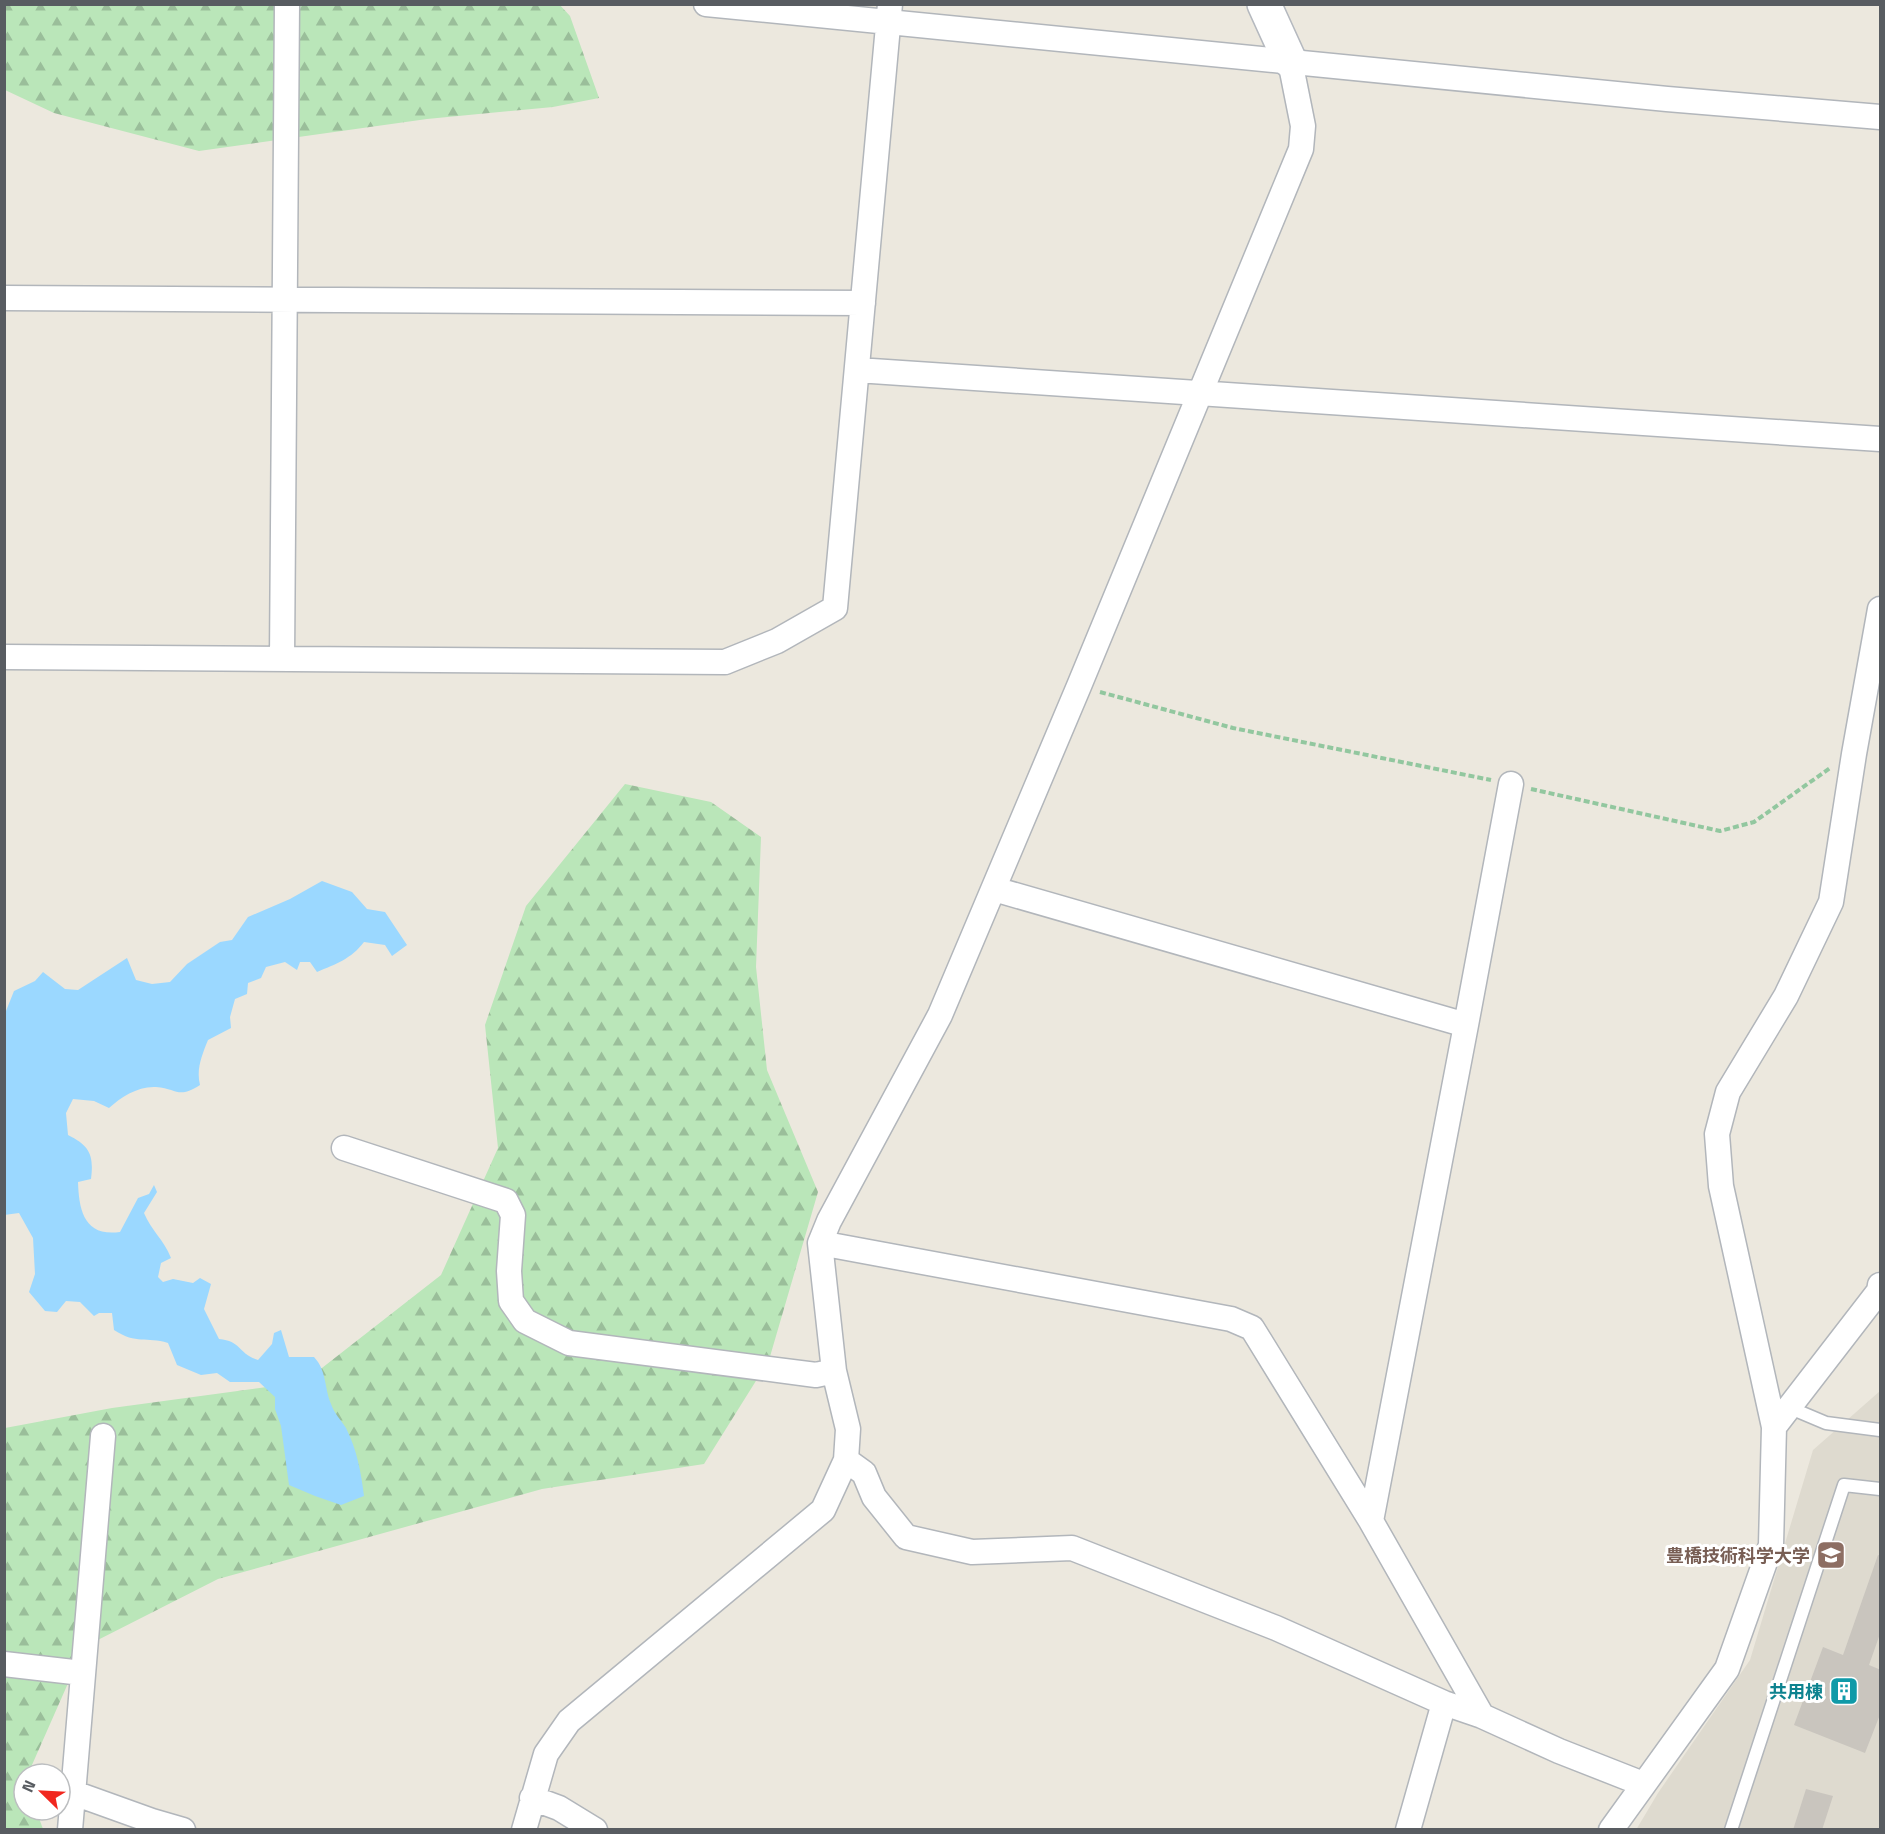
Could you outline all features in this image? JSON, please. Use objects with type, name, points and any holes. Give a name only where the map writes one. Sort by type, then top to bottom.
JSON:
[{"type":"street","points":[[282,660],[287,4]]},
{"type":"street","points":[[706,4],[890,13],[1290,61],[1667,99],[1881,117]]},
{"type":"street","points":[[524,1830],[546,1754],[569,1721],[823,1510],[846,1460],[848,1429],[834,1371],[820,1243],[829,1221],[940,1015],[1301,149],[1303,126],[1290,61],[1264,4]]},
{"type":"street","points":[[4,657],[725,662],[777,641],[835,608],[890,13]]},
{"type":"street","points":[[4,298],[863,303]]},
{"type":"street","points":[[857,370],[1881,439]]},
{"type":"street","points":[[1611,1830],[1727,1669],[1771,1545],[1774,1427],[1721,1186],[1717,1134],[1728,1092],[1786,996],[1832,902],[1854,754],[1881,609]]},
{"type":"street","points":[[1371,1521],[1511,784]]},
{"type":"street","points":[[994,889],[1466,1025]]},
{"type":"street","points":[[344,1148],[506,1201],[513,1215],[509,1271],[510,1301],[525,1321],[569,1343],[816,1375],[834,1371]]},
{"type":"street","points":[[820,1243],[1231,1319],[1252,1328],[1371,1521],[1482,1716]]},
{"type":"street","points":[[1774,1427],[1879,1291],[1881,1285]]},
{"type":"street","points":[[70,1830],[103,1436]]},
{"type":"street","points":[[846,1460],[864,1473],[873,1497],[906,1537],[972,1552],[1072,1548],[1276,1628],[1444,1702],[1643,1785]]},
{"type":"street","points":[[4,1664],[82,1672]]},
{"type":"street","points":[[1408,1830],[1444,1702]]},
{"type":"street","points":[[74,1793],[183,1830]]},
{"type":"street","points":[[532,1798],[559,1808],[595,1830]]},
{"type":"lane","points":[[1788,1407],[1826,1423],[1881,1430]]},
{"type":"lane","points":[[1731,1830],[1844,1485],[1881,1489]]},
{"type":"path","points":[[1079,686],[1233,728],[1511,784],[1720,831],[1754,822],[1854,754]]},
{"type":"shaded area","name":"豊橋技術科学大学","points":[[1880,1391],[1880,1829],[1636,1830],[1658,1793],[1750,1660],[1813,1450]]},
{"type":"green space","points":[[559,4],[570,16],[599,98],[553,107],[427,119],[199,151],[54,113],[5,90],[5,5]]},
{"type":"green space","points":[[625,784],[711,802],[761,837],[756,967],[767,1070],[818,1192],[769,1360],[704,1464],[542,1489],[218,1579],[84,1647],[33,1762],[12,1762],[12,1822],[40,1822],[43,1829],[5,1830],[5,1428],[112,1408],[304,1382],[441,1275],[498,1148],[485,1025],[526,906]]},
{"type":"water","points":[[322,881],[352,892],[367,909],[385,912],[407,945],[392,956],[385,945],[364,942],[348,957],[317,972],[310,962],[300,962],[297,970],[285,962],[266,967],[261,978],[248,983],[247,994],[235,999],[230,1017],[231,1028],[208,1040],[199,1068],[200,1085],[187,1092],[156,1087],[143,1088],[124,1096],[109,1108],[94,1101],[73,1099],[66,1113],[68,1135],[86,1147],[91,1157],[91,1179],[78,1182],[82,1211],[91,1226],[98,1230],[120,1232],[138,1198],[149,1194],[154,1185],[157,1192],[144,1213],[171,1258],[161,1263],[158,1277],[163,1282],[173,1279],[193,1283],[200,1278],[211,1284],[204,1309],[219,1339],[232,1342],[251,1357],[258,1360],[272,1344],[274,1333],[281,1330],[289,1357],[314,1357],[318,1362],[332,1407],[346,1428],[353,1445],[364,1496],[341,1505],[289,1485],[281,1426],[275,1409],[275,1397],[259,1382],[230,1382],[217,1373],[201,1375],[177,1365],[168,1343],[122,1335],[114,1330],[112,1313],[99,1313],[94,1316],[80,1302],[66,1301],[57,1312],[45,1311],[29,1292],[35,1274],[33,1238],[19,1213],[4,1215],[4,1016],[14,991],[35,981],[43,972],[65,989],[78,990],[127,958],[136,980],[152,984],[170,982],[187,964],[220,942],[232,940],[248,917],[290,899]]},
{"type":"building","name":"共用棟","points":[[1878,1555],[1881,1556],[1881,1631],[1869,1665],[1881,1670],[1881,1712],[1865,1753],[1794,1725],[1823,1647],[1843,1655]]},
{"type":"building","points":[[1806,1789],[1833,1796],[1822,1830],[1793,1830]]},
{"type":"place","name":"豊橋技術科学大学","points":[[1831,1555]]},
{"type":"place","name":"共用棟","points":[[1844,1691]]}]
